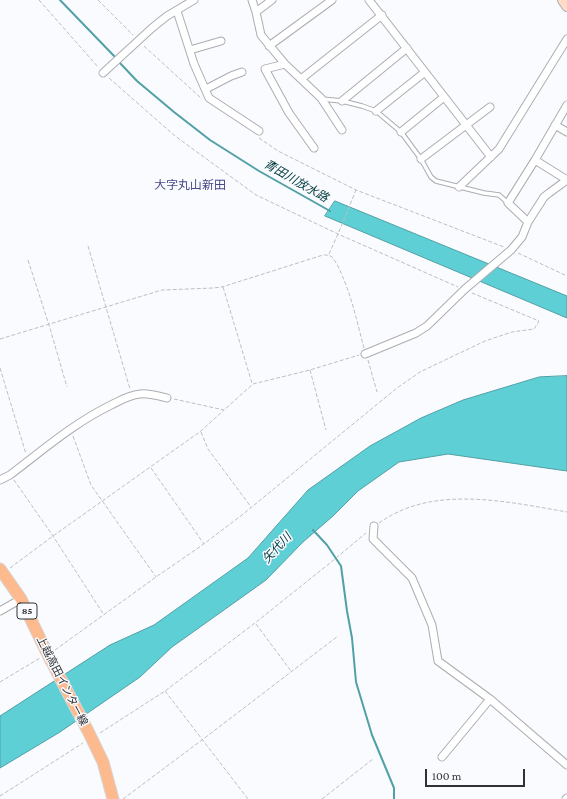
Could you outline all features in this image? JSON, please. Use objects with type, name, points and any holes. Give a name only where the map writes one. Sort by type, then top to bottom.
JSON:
[{"type":"main road","points":[[563,0],[567,6]]},
{"type":"main road","name":"上越高田インター線","points":[[2,571],[21,599],[90,735],[103,762],[113,799]]},
{"type":"street","points":[[103,73],[152,28],[194,0]]},
{"type":"street","points":[[252,0],[261,35],[285,64],[321,98],[342,130]]},
{"type":"street","points":[[256,12],[272,0]]},
{"type":"street","points":[[269,46],[332,0]]},
{"type":"street","points":[[369,0],[491,157]]},
{"type":"street","points":[[177,11],[194,64],[209,98],[259,131]]},
{"type":"street","points":[[301,79],[382,15]]},
{"type":"street","points":[[459,187],[499,149],[567,39]]},
{"type":"street","points":[[190,50],[221,41]]},
{"type":"street","points":[[342,101],[407,48]]},
{"type":"street","points":[[285,64],[265,69],[289,113],[314,148]]},
{"type":"street","points":[[206,89],[242,72]]},
{"type":"street","points":[[376,111],[425,72]]},
{"type":"street","points":[[401,132],[444,97]]},
{"type":"street","points":[[528,222],[508,202],[535,160],[567,105]]},
{"type":"street","points":[[421,159],[490,107]]},
{"type":"street","points":[[555,125],[567,132]]},
{"type":"street","points":[[366,354],[416,333],[427,326],[465,290],[511,250],[522,237],[528,222],[544,197],[567,180],[535,160]]},
{"type":"street","points":[[0,480],[10,475],[71,429],[100,410],[132,395],[141,393],[167,398]]},
{"type":"street","points":[[374,526],[373,539],[412,578],[432,625],[438,661],[490,699],[567,765]]},
{"type":"street","points":[[0,611],[21,599]]},
{"type":"street","points":[[442,757],[490,699]]},
{"type":"lane","points":[[321,98],[342,101],[376,111],[401,132],[421,159],[431,177],[436,181],[499,196],[508,202]]},
{"type":"path","points":[[0,682],[48,654],[204,544],[251,508],[391,392],[420,372],[485,340],[512,332],[534,329],[539,321],[338,234],[256,195],[175,136],[103,73],[39,0]]},
{"type":"path","points":[[98,0],[138,41]]},
{"type":"path","points":[[328,255],[356,190],[511,250],[567,276]]},
{"type":"path","points":[[88,246],[132,395]]},
{"type":"path","points":[[0,339],[162,290],[213,288],[222,286],[323,254],[328,255],[337,264],[346,284],[352,300],[377,392]]},
{"type":"path","points":[[28,260],[67,387]]},
{"type":"path","points":[[222,286],[253,384]]},
{"type":"path","points":[[2,571],[201,432],[253,384],[366,354]]},
{"type":"path","points":[[0,368],[28,461]]},
{"type":"path","points":[[310,370],[326,430]]},
{"type":"path","points":[[167,398],[224,410]]},
{"type":"path","points":[[71,429],[91,485],[156,577]]},
{"type":"path","points":[[201,432],[208,449],[251,508]]},
{"type":"path","points":[[150,467],[204,544]]},
{"type":"path","points":[[10,475],[53,536],[104,615]]},
{"type":"path","points":[[0,796],[90,735],[165,691],[255,623],[374,526],[398,512],[423,503],[442,500],[470,499],[514,503],[567,512]]},
{"type":"path","points":[[255,623],[292,672]]},
{"type":"path","points":[[123,799],[338,636]]},
{"type":"path","points":[[165,691],[248,799]]},
{"type":"path","points":[[322,799],[373,758]]},
{"type":"water","points":[[335,201],[567,296],[567,318],[325,216]]},
{"type":"water","name":"矢代川","points":[[567,376],[567,471],[448,454],[399,462],[358,491],[333,516],[303,542],[266,580],[172,647],[140,677],[60,732],[0,768],[0,716],[110,645],[154,625],[248,558],[308,490],[370,446],[421,418],[463,400],[539,377]]},
{"type":"waterway","name":"青田川放水路","points":[[60,0],[116,58]]},
{"type":"waterway","name":"青田川放水路","points":[[119,62],[137,81],[210,140],[259,171],[330,211]]},
{"type":"waterway","points":[[313,530],[327,545],[341,566],[352,638],[356,682],[372,735],[394,788],[394,799]]},
{"type":"district","name":"大字丸山新田","points":[[190,185]]}]
